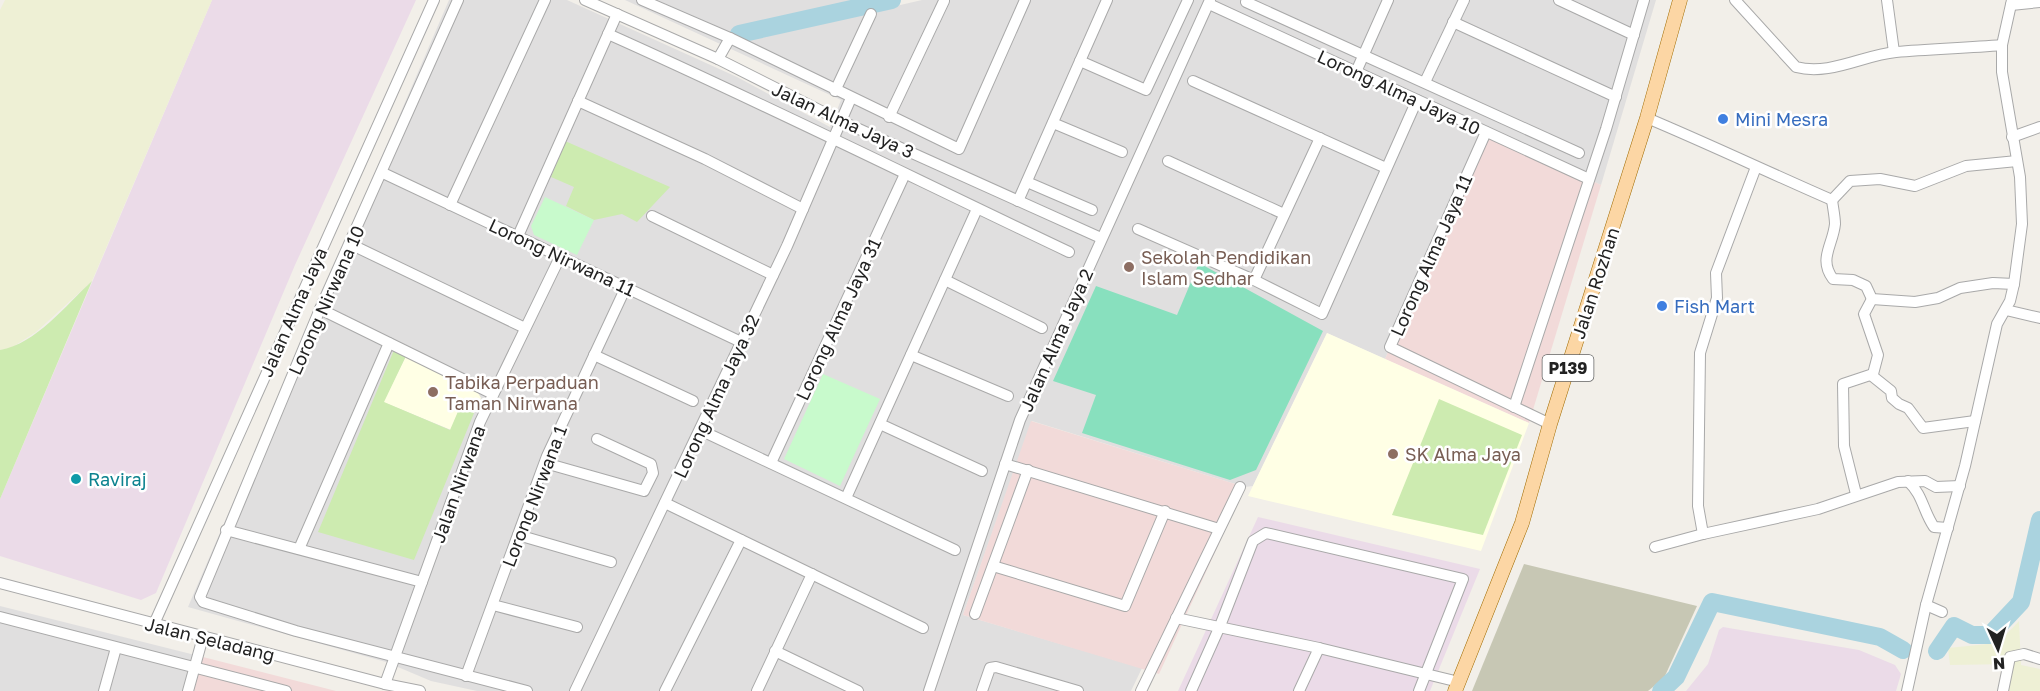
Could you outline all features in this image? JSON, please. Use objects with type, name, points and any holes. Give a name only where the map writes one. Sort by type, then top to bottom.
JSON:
[{"type":"main road","name":"Jalan Rozhan","points":[[1457,686],[1522,523],[1550,424],[1647,118],[1678,3]]},
{"type":"street","name":"Jalan Alma Jaya","points":[[154,624],[434,0]]},
{"type":"street","name":"Lorong Nirwana 10","points":[[203,602],[202,591],[226,530],[320,309],[383,173],[458,0]]},
{"type":"street","points":[[450,205],[545,0]]},
{"type":"street","name":"Jalan Alma Jaya 3","points":[[585,0],[718,59],[841,121],[1101,238]]},
{"type":"street","name":"Jalan Alma Jaya 3","points":[[642,0],[730,38],[835,91],[959,149],[1025,0]]},
{"type":"street","points":[[1080,61],[1146,90],[1188,0]]},
{"type":"street","points":[[1356,72],[1388,0]]},
{"type":"street","points":[[1425,82],[1464,0]]},
{"type":"street","points":[[1559,0],[1634,35]]},
{"type":"street","name":"Jalan Rozhan","points":[[1514,407],[1616,97],[1644,0]]},
{"type":"street","points":[[1735,0],[1796,67],[1806,70],[1840,66],[1894,52],[2002,45]]},
{"type":"street","points":[[1887,0],[1894,52]]},
{"type":"street","points":[[890,117],[944,1]]},
{"type":"street","points":[[1018,201],[1105,1]]},
{"type":"street","name":"Lorong Alma Jaya 10","points":[[1209,2],[1589,179]]},
{"type":"street","name":"Jalan Alma Jaya 2","points":[[929,691],[1020,420],[1209,2]]},
{"type":"street","name":"Lorong Alma Jaya 10","points":[[1246,2],[1579,153]]},
{"type":"street","points":[[1907,691],[1926,605],[1960,486],[1997,324],[2006,310],[2014,284],[2022,224],[2017,161],[2002,72],[2002,45],[2012,2],[2040,2]]},
{"type":"street","points":[[518,237],[617,14]]},
{"type":"street","points":[[835,91],[871,14]]},
{"type":"street","points":[[1453,22],[1616,97]]},
{"type":"street","name":"Jalan Alma Jaya 3","points":[[608,34],[731,89],[832,141],[1069,252]]},
{"type":"street","points":[[718,59],[730,38]]},
{"type":"street","points":[[1193,81],[1386,168]]},
{"type":"street","name":"Lorong Alma Jaya 32","points":[[575,691],[773,275],[851,98]]},
{"type":"street","points":[[1138,229],[1254,280],[1322,314],[1417,100]]},
{"type":"street","points":[[578,101],[705,159],[803,209]]},
{"type":"street","points":[[1647,118],[1724,149],[1756,167],[1832,200]]},
{"type":"street","points":[[1053,123],[1122,152]]},
{"type":"street","points":[[2012,137],[2040,127]]},
{"type":"street","name":"Lorong Alma Jaya 11","points":[[1486,132],[1390,347],[1550,424]]},
{"type":"street","points":[[1254,280],[1320,138]]},
{"type":"street","points":[[1168,161],[1284,214]]},
{"type":"street","points":[[1832,200],[1850,181],[1880,180],[1915,186],[1966,166],[2017,161]]},
{"type":"street","points":[[1703,534],[1698,506],[1700,353],[1717,298],[1716,273],[1756,167]]},
{"type":"street","name":"Lorong Nirwana 11","points":[[383,173],[741,342]]},
{"type":"street","name":"Lorong Alma Jaya 31","points":[[771,463],[905,174]]},
{"type":"street","points":[[1027,182],[1092,210]]},
{"type":"street","points":[[1832,200],[1835,224],[1825,254],[1828,273],[1833,279],[1853,280],[1866,286],[1872,299]]},
{"type":"street","points":[[846,498],[977,209]]},
{"type":"street","points":[[652,216],[773,275]]},
{"type":"street","points":[[350,244],[525,328]]},
{"type":"street","name":"Jalan Nirwana","points":[[385,684],[480,422],[560,257]]},
{"type":"street","points":[[945,280],[1042,328]]},
{"type":"street","points":[[1872,299],[1916,302],[1938,298],[1960,288],[1993,283],[2014,284]]},
{"type":"street","name":"Lorong Nirwana 1","points":[[466,676],[545,462],[626,287]]},
{"type":"street","points":[[1871,375],[1878,355],[1864,314],[1872,299]]},
{"type":"street","points":[[320,309],[494,394]]},
{"type":"street","points":[[2006,310],[2040,318]]},
{"type":"street","points":[[299,549],[389,343]]},
{"type":"street","points":[[594,355],[693,401]]},
{"type":"street","points":[[911,355],[1008,396]]},
{"type":"street","points":[[1856,494],[1844,446],[1843,384],[1871,375]]},
{"type":"street","points":[[1871,375],[1891,391],[1892,398],[1908,408],[1923,428],[1975,421]]},
{"type":"street","points":[[880,424],[982,471]]},
{"type":"street","points":[[700,430],[955,550]]},
{"type":"street","points":[[545,462],[644,491],[653,473],[651,464],[597,439]]},
{"type":"street","points":[[1005,464],[1220,529]]},
{"type":"street","points":[[975,614],[1028,470]]},
{"type":"street","points":[[1655,548],[1703,534],[1818,509],[1856,494],[1908,481],[1925,481],[1936,487],[1960,486]]},
{"type":"street","points":[[1908,481],[1920,494],[1928,518],[1934,527],[1948,528]]},
{"type":"street","points":[[1141,691],[1240,487]]},
{"type":"street","points":[[664,503],[923,628]]},
{"type":"street","points":[[993,566],[1125,606],[1165,511]]},
{"type":"street","points":[[226,530],[422,582]]},
{"type":"street","points":[[1191,691],[1220,626],[1253,542],[1266,533],[1463,579],[1419,691]]},
{"type":"street","points":[[518,536],[611,561]]},
{"type":"street","points":[[665,691],[741,540]]},
{"type":"street","points":[[757,691],[812,574]]},
{"type":"street","name":"Jalan Seladang","points":[[0,583],[385,684],[420,691]]},
{"type":"street","name":"Jalan Seladang","points":[[203,602],[394,658],[527,691]]},
{"type":"street","points":[[493,605],[577,627]]},
{"type":"street","points":[[1926,605],[1942,612]]},
{"type":"street","name":"Jalan Seladang","points":[[0,616],[286,691]]},
{"type":"street","points":[[1176,618],[1426,673],[1457,686]]},
{"type":"street","points":[[188,691],[203,637]]},
{"type":"street","points":[[104,691],[116,648]]},
{"type":"street","points":[[1299,691],[1319,648]]},
{"type":"street","points":[[775,651],[858,691]]},
{"type":"street","points":[[2003,691],[2010,657],[2024,654],[2040,659]]},
{"type":"street","points":[[982,691],[990,668],[996,666],[1078,691]]},
{"type":"shaded area","points":[[5,0],[212,0],[92,281],[36,332],[11,348],[0,350],[0,10]]},
{"type":"shaded area","points":[[212,0],[416,0],[295,265],[156,593],[141,600],[0,556],[0,499]]},
{"type":"shaded area","points":[[449,0],[567,0],[737,77],[830,127],[841,100],[625,0],[864,0],[857,2],[883,9],[922,0],[1656,0],[1601,185],[1487,133],[1385,359],[1327,333],[1253,486],[1245,487],[1032,421],[963,615],[1142,668],[1131,691],[477,691],[431,681],[386,662],[188,607]]},
{"type":"shaded area","points":[[1487,132],[1601,185],[1529,423],[1385,359]]},
{"type":"shaded area","name":"SK Alma Jaya","points":[[1327,333],[1529,423],[1481,551],[1248,496]]},
{"type":"shaded area","name":"Tabika Perpaduan Taman Nirwana","points":[[406,356],[474,386],[481,398],[474,413],[460,407],[451,430],[383,402]]},
{"type":"shaded area","points":[[1031,421],[1245,487],[1159,674],[963,615]]},
{"type":"shaded area","points":[[1258,517],[1480,569],[1430,691],[1178,691]]},
{"type":"shaded area","points":[[1524,564],[1697,606],[1664,678],[1648,691],[1472,691]]},
{"type":"shaded area","points":[[0,606],[199,656],[189,691],[0,691]]},
{"type":"shaded area","points":[[2019,621],[2021,665],[2040,669],[2040,691],[2009,691],[2012,664],[1950,665],[1948,648],[1998,643]]},
{"type":"shaded area","points":[[1723,627],[1859,650],[1895,665],[1901,674],[1896,691],[1686,691],[1708,664],[1719,630]]},
{"type":"shaded area","points":[[199,656],[336,691],[189,691]]},
{"type":"green space","points":[[565,141],[670,187],[637,222],[622,214],[594,220],[566,206],[574,187],[551,177]]},
{"type":"green space","points":[[545,197],[594,220],[577,255],[534,235],[531,226]]},
{"type":"green space","points":[[1199,263],[1323,331],[1256,470],[1230,480],[1082,433],[1096,395],[1053,381],[1096,286],[1177,315]]},
{"type":"green space","points":[[92,281],[0,499],[0,350],[26,340],[38,332]]},
{"type":"green space","points":[[394,350],[406,356],[384,402],[450,430],[460,407],[474,413],[414,560],[318,532]]},
{"type":"green space","points":[[823,374],[880,399],[840,486],[784,459]]},
{"type":"green space","points":[[1439,399],[1522,435],[1483,535],[1392,515]]},
{"type":"waterway","points":[[739,34],[892,0]]},
{"type":"waterway","points":[[1937,651],[1954,626],[1972,635],[1990,635],[2021,602],[2040,520]]},
{"type":"waterway","points":[[1661,691],[1676,677],[1712,602],[1880,637],[1903,650]]},
{"type":"place","name":"Mini Mesra","points":[[1723,119]]},
{"type":"place","name":"Sekolah Pendidikan Islam Sedhar","points":[[1129,267]]},
{"type":"place","name":"Fish Mart","points":[[1662,306]]},
{"type":"place","name":"Tabika Perpaduan Taman Nirwana","points":[[433,392]]},
{"type":"place","name":"SK Alma Jaya","points":[[1393,454]]},
{"type":"place","name":"Raviraj","points":[[76,479]]}]
